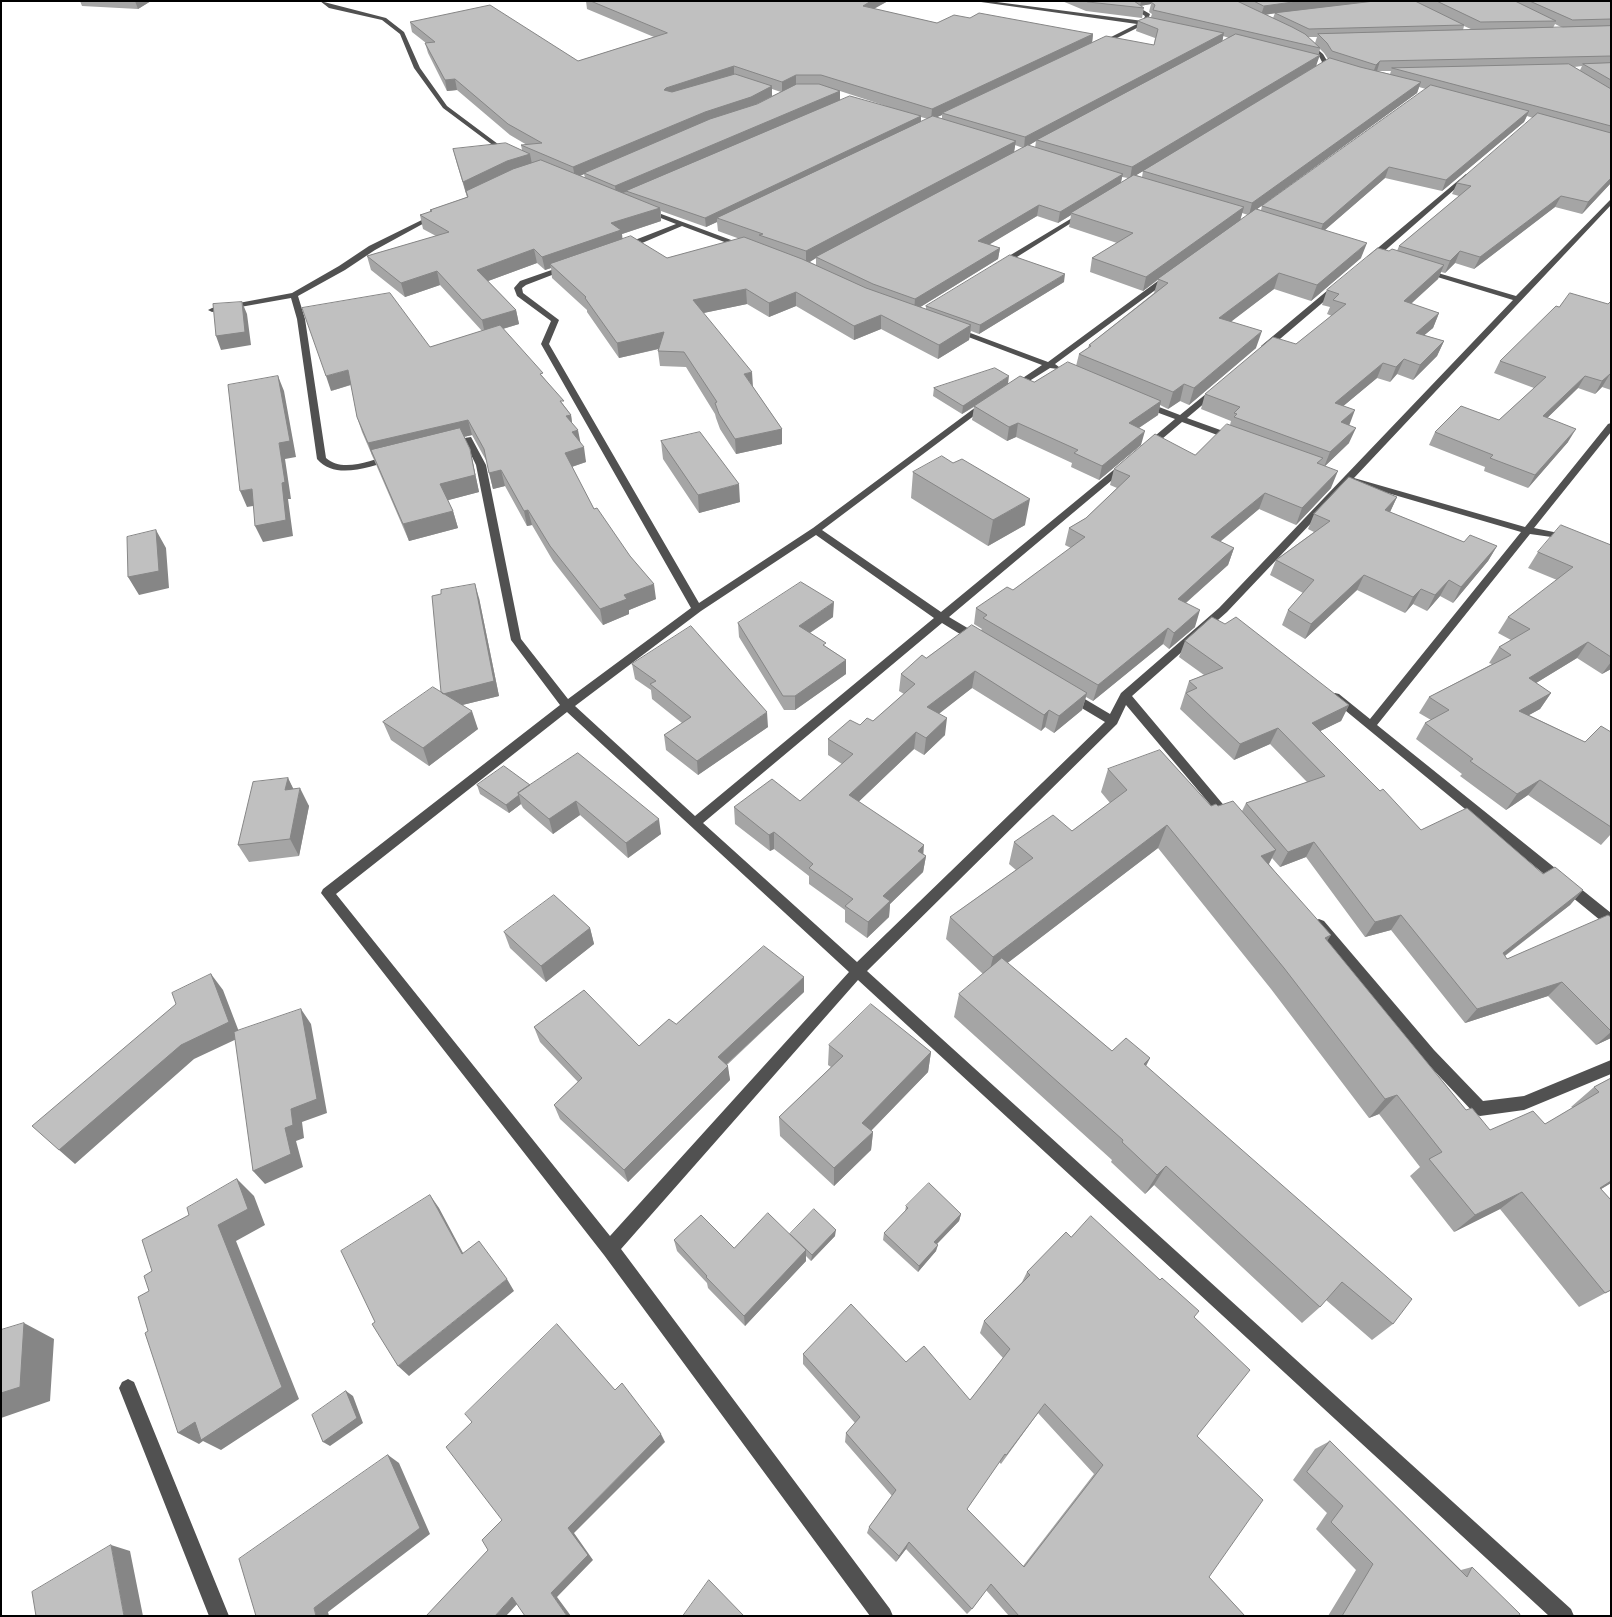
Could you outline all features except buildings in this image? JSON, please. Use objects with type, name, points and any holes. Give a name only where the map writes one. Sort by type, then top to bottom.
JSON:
[{"type":"street","points":[[322,1],[331,7],[384,19],[402,33],[417,68],[446,108],[504,152],[520,159]]},
{"type":"street","points":[[976,1],[1145,22],[1163,26]]},
{"type":"street","points":[[1092,48],[1145,22],[1148,15],[1124,1]]},
{"type":"street","points":[[1139,10],[1148,9]]},
{"type":"street","points":[[1298,38],[1317,51],[1326,64]]},
{"type":"street","points":[[1305,41],[1315,41]]},
{"type":"street","points":[[1316,62],[1334,67]]},
{"type":"street","points":[[1309,75],[1326,64]]},
{"type":"street","points":[[1362,266],[1471,172]]},
{"type":"street","points":[[610,1249],[857,972],[1113,721],[1125,696],[1226,613],[1342,477],[1518,299],[1611,201]]},
{"type":"street","points":[[633,206],[683,224],[709,230],[751,249]]},
{"type":"street","points":[[989,271],[1088,210]]},
{"type":"street","points":[[212,310],[294,295],[342,268],[372,248],[441,213]]},
{"type":"street","points":[[617,250],[683,224]]},
{"type":"street","points":[[1366,253],[1384,258]]},
{"type":"street","points":[[573,265],[523,283],[518,288],[520,294],[555,320],[545,344],[697,609]]},
{"type":"street","points":[[1413,267],[1518,299]]},
{"type":"street","points":[[883,1616],[610,1249],[328,893],[567,706],[697,609],[816,530],[1000,395],[1050,364],[1177,272]]},
{"type":"street","points":[[1257,354],[1347,278]]},
{"type":"street","points":[[294,295],[301,319],[322,459],[331,467],[350,468],[404,454]]},
{"type":"street","points":[[949,328],[1050,364],[1067,372]]},
{"type":"street","points":[[696,822],[1227,380]]},
{"type":"street","points":[[1138,402],[1244,442]]},
{"type":"street","points":[[1371,725],[1611,426]]},
{"type":"street","points":[[431,448],[468,439],[481,465],[516,640],[567,706],[1564,1616]]},
{"type":"street","points":[[1342,477],[1526,530],[1573,539]]},
{"type":"street","points":[[816,530],[942,618],[985,644]]},
{"type":"street","points":[[1324,689],[1371,725],[1611,921]]},
{"type":"street","points":[[1062,690],[1113,721]]},
{"type":"street","points":[[1125,696],[1239,830]]},
{"type":"street","points":[[1309,913],[1429,1055],[1480,1109],[1524,1103],[1611,1067]]},
{"type":"street","points":[[128,1388],[219,1616]]}]
